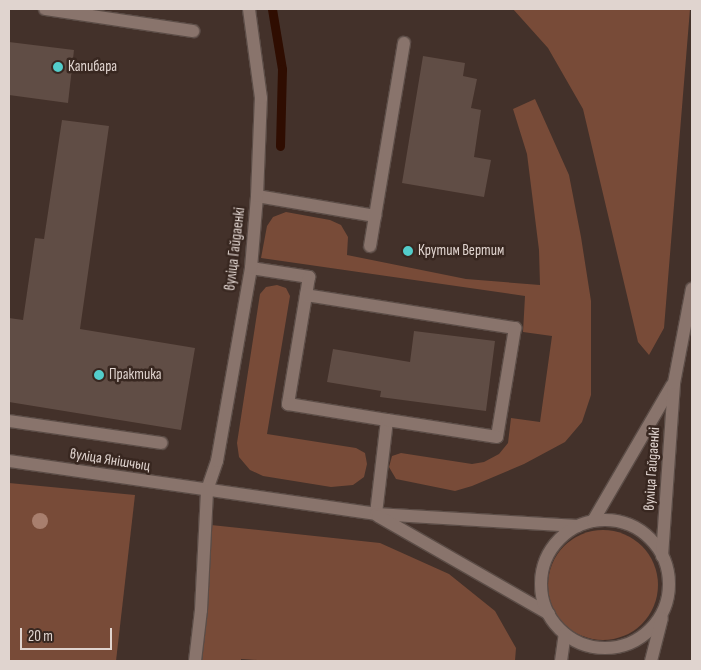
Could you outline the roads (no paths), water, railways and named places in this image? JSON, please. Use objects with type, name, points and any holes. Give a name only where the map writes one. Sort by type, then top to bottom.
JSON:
[{"type":"street","points":[[45,9],[193,31]]},
{"type":"street","name":"вуліца Гайдаенкі","points":[[207,490],[217,461],[251,268],[257,196],[261,98],[249,9]]},
{"type":"street","points":[[370,246],[404,43]]},
{"type":"street","points":[[257,196],[375,216]]},
{"type":"street","points":[[251,268],[309,277],[306,295],[288,404],[498,437],[515,328],[306,295]]},
{"type":"street","name":"вуліца Гайдаенкі","points":[[662,556],[674,383],[692,289]]},
{"type":"street","name":"вуліца Гайдаенкі","points":[[593,521],[674,383]]},
{"type":"street","points":[[387,420],[376,514],[549,614]]},
{"type":"street","points":[[9,421],[161,443]]},
{"type":"street","name":"вуліца Янішчыц","points":[[9,462],[376,514],[578,526]]},
{"type":"street","points":[[195,661],[201,610],[207,490]]},
{"type":"street","points":[[650,661],[664,608],[668,590],[668,573],[662,556],[653,542],[639,530],[625,523],[610,520],[593,521],[578,526],[564,534],[553,546],[546,560],[542,575],[541,592],[549,614],[565,634],[579,643],[595,647],[612,648],[628,644],[643,635],[656,623],[664,608]]},
{"type":"street","points":[[562,661],[565,634]]},
{"type":"waterway","points":[[272,9],[282,69],[280,146]]},
{"type":"place","name":"Капибара","points":[[58,67]]},
{"type":"place","name":"Крутим Вертим","points":[[408,251]]},
{"type":"place","name":"Практика","points":[[99,375]]}]
